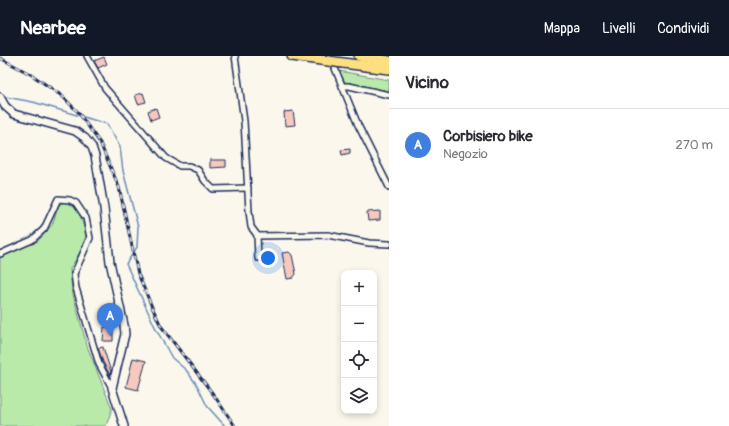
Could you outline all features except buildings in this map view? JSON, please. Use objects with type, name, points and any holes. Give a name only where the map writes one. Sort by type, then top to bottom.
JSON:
[{"type":"highway","points":[[292,56],[389,70]]},
{"type":"highway","points":[[359,56],[389,60]]},
{"type":"highway","points":[[383,56],[389,57]]},
{"type":"main road","points":[[0,97],[10,112],[75,131],[85,138],[92,147],[95,156],[104,208],[110,262],[124,324],[125,334],[112,388],[124,426]]},
{"type":"street","points":[[87,56],[105,88],[166,158],[180,166],[188,166],[198,170],[205,181],[213,189],[248,188]]},
{"type":"street","points":[[235,56],[244,121],[251,227],[257,236],[258,258]]},
{"type":"street","points":[[330,56],[358,126],[389,187]]},
{"type":"street","points":[[342,86],[389,94]]},
{"type":"street","points":[[0,254],[32,240],[44,229],[58,199],[70,200],[76,203],[86,218],[90,238],[74,274],[76,288],[99,364],[112,388]]},
{"type":"street","points":[[257,236],[328,235],[389,244]]},
{"type":"green space","points":[[339,71],[389,80],[389,91],[345,82]]},
{"type":"green space","points":[[64,202],[77,210],[82,220],[86,236],[80,252],[70,269],[72,291],[87,346],[112,409],[106,426],[0,426],[0,257],[13,250],[38,241],[52,225],[59,205]]},
{"type":"waterway","points":[[0,93],[6,97],[33,102],[107,124],[120,147],[123,171],[138,227],[137,247],[126,264],[156,329],[172,358],[186,370],[197,385],[207,406],[225,426]]},
{"type":"railway","points":[[0,58],[32,75],[62,96],[78,112],[100,143],[119,187],[138,274],[161,326],[213,394],[235,426]]},
{"type":"place","name":"Corbisiero bike","points":[[110,336]]}]
